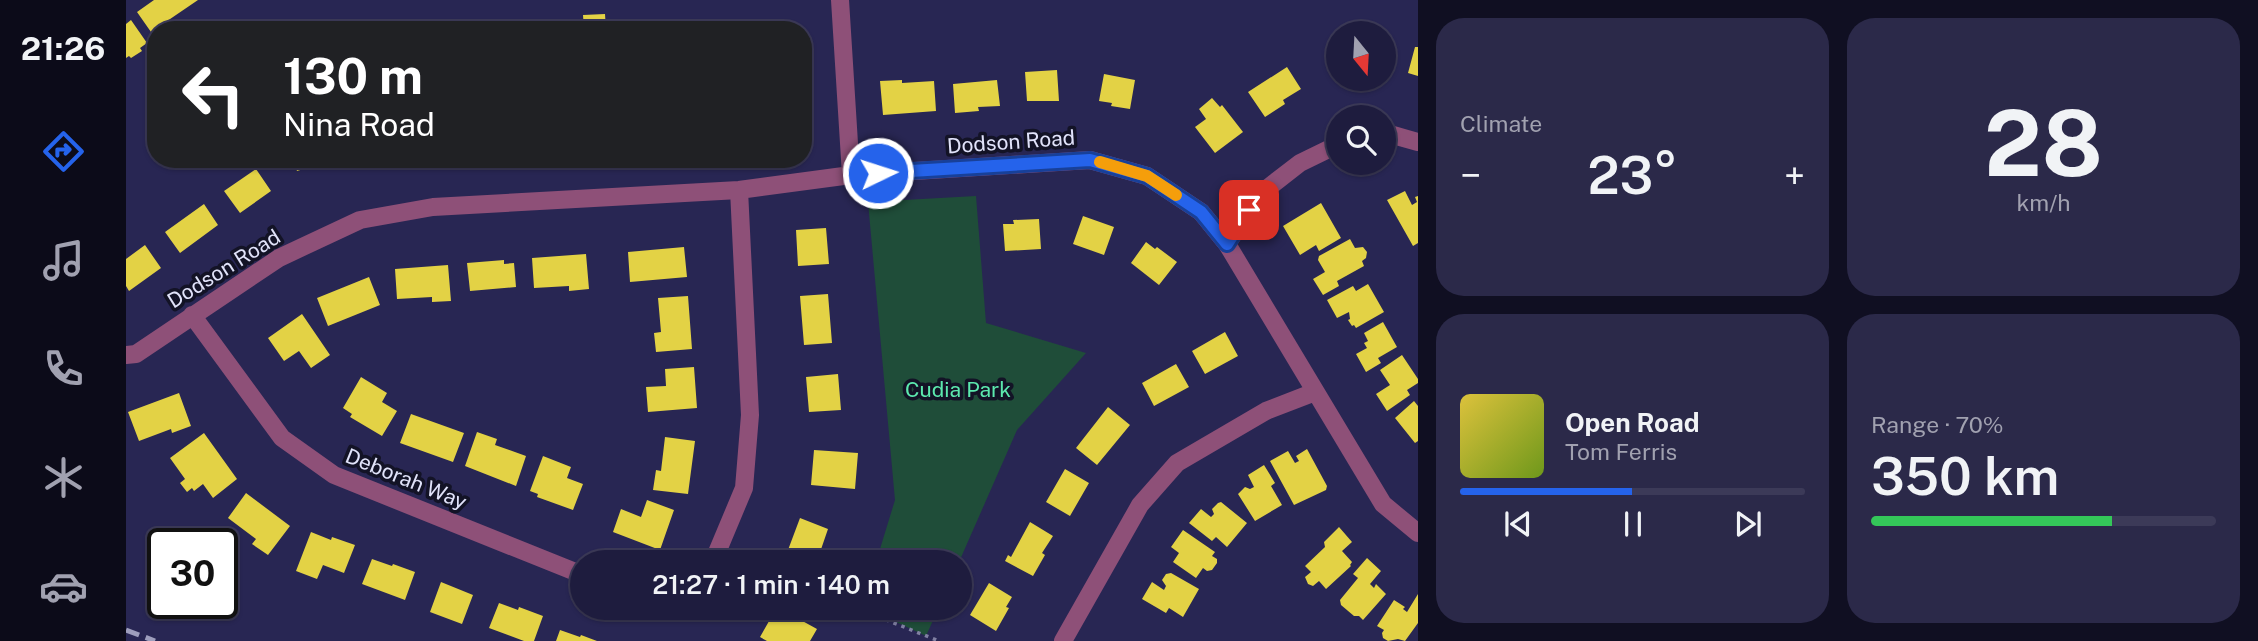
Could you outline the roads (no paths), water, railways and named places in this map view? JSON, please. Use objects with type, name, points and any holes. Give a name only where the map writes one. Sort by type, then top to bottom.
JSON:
[{"type":"street","points":[[840,0],[851,174]]},
{"type":"street","points":[[1396,136],[1418,142]]},
{"type":"street","points":[[1227,244],[1260,194],[1300,163],[1326,150]]},
{"type":"street","name":"Dodson Road","points":[[126,355],[136,354],[279,258],[360,220],[433,207],[739,190],[851,174],[1090,160],[1147,176],[1201,212],[1227,244],[1383,504],[1418,533]]},
{"type":"street","points":[[718,550],[744,488],[750,415],[739,190]]},
{"type":"street","name":"Deborah Way","points":[[192,315],[282,438],[334,475],[570,570]]},
{"type":"street","points":[[1063,641],[1140,505],[1177,463],[1265,411],[1315,392]]},
{"type":"railway","points":[[126,630],[155,641]]},
{"type":"park label","name":"Cudia Park","points":[[958,390]]}]
